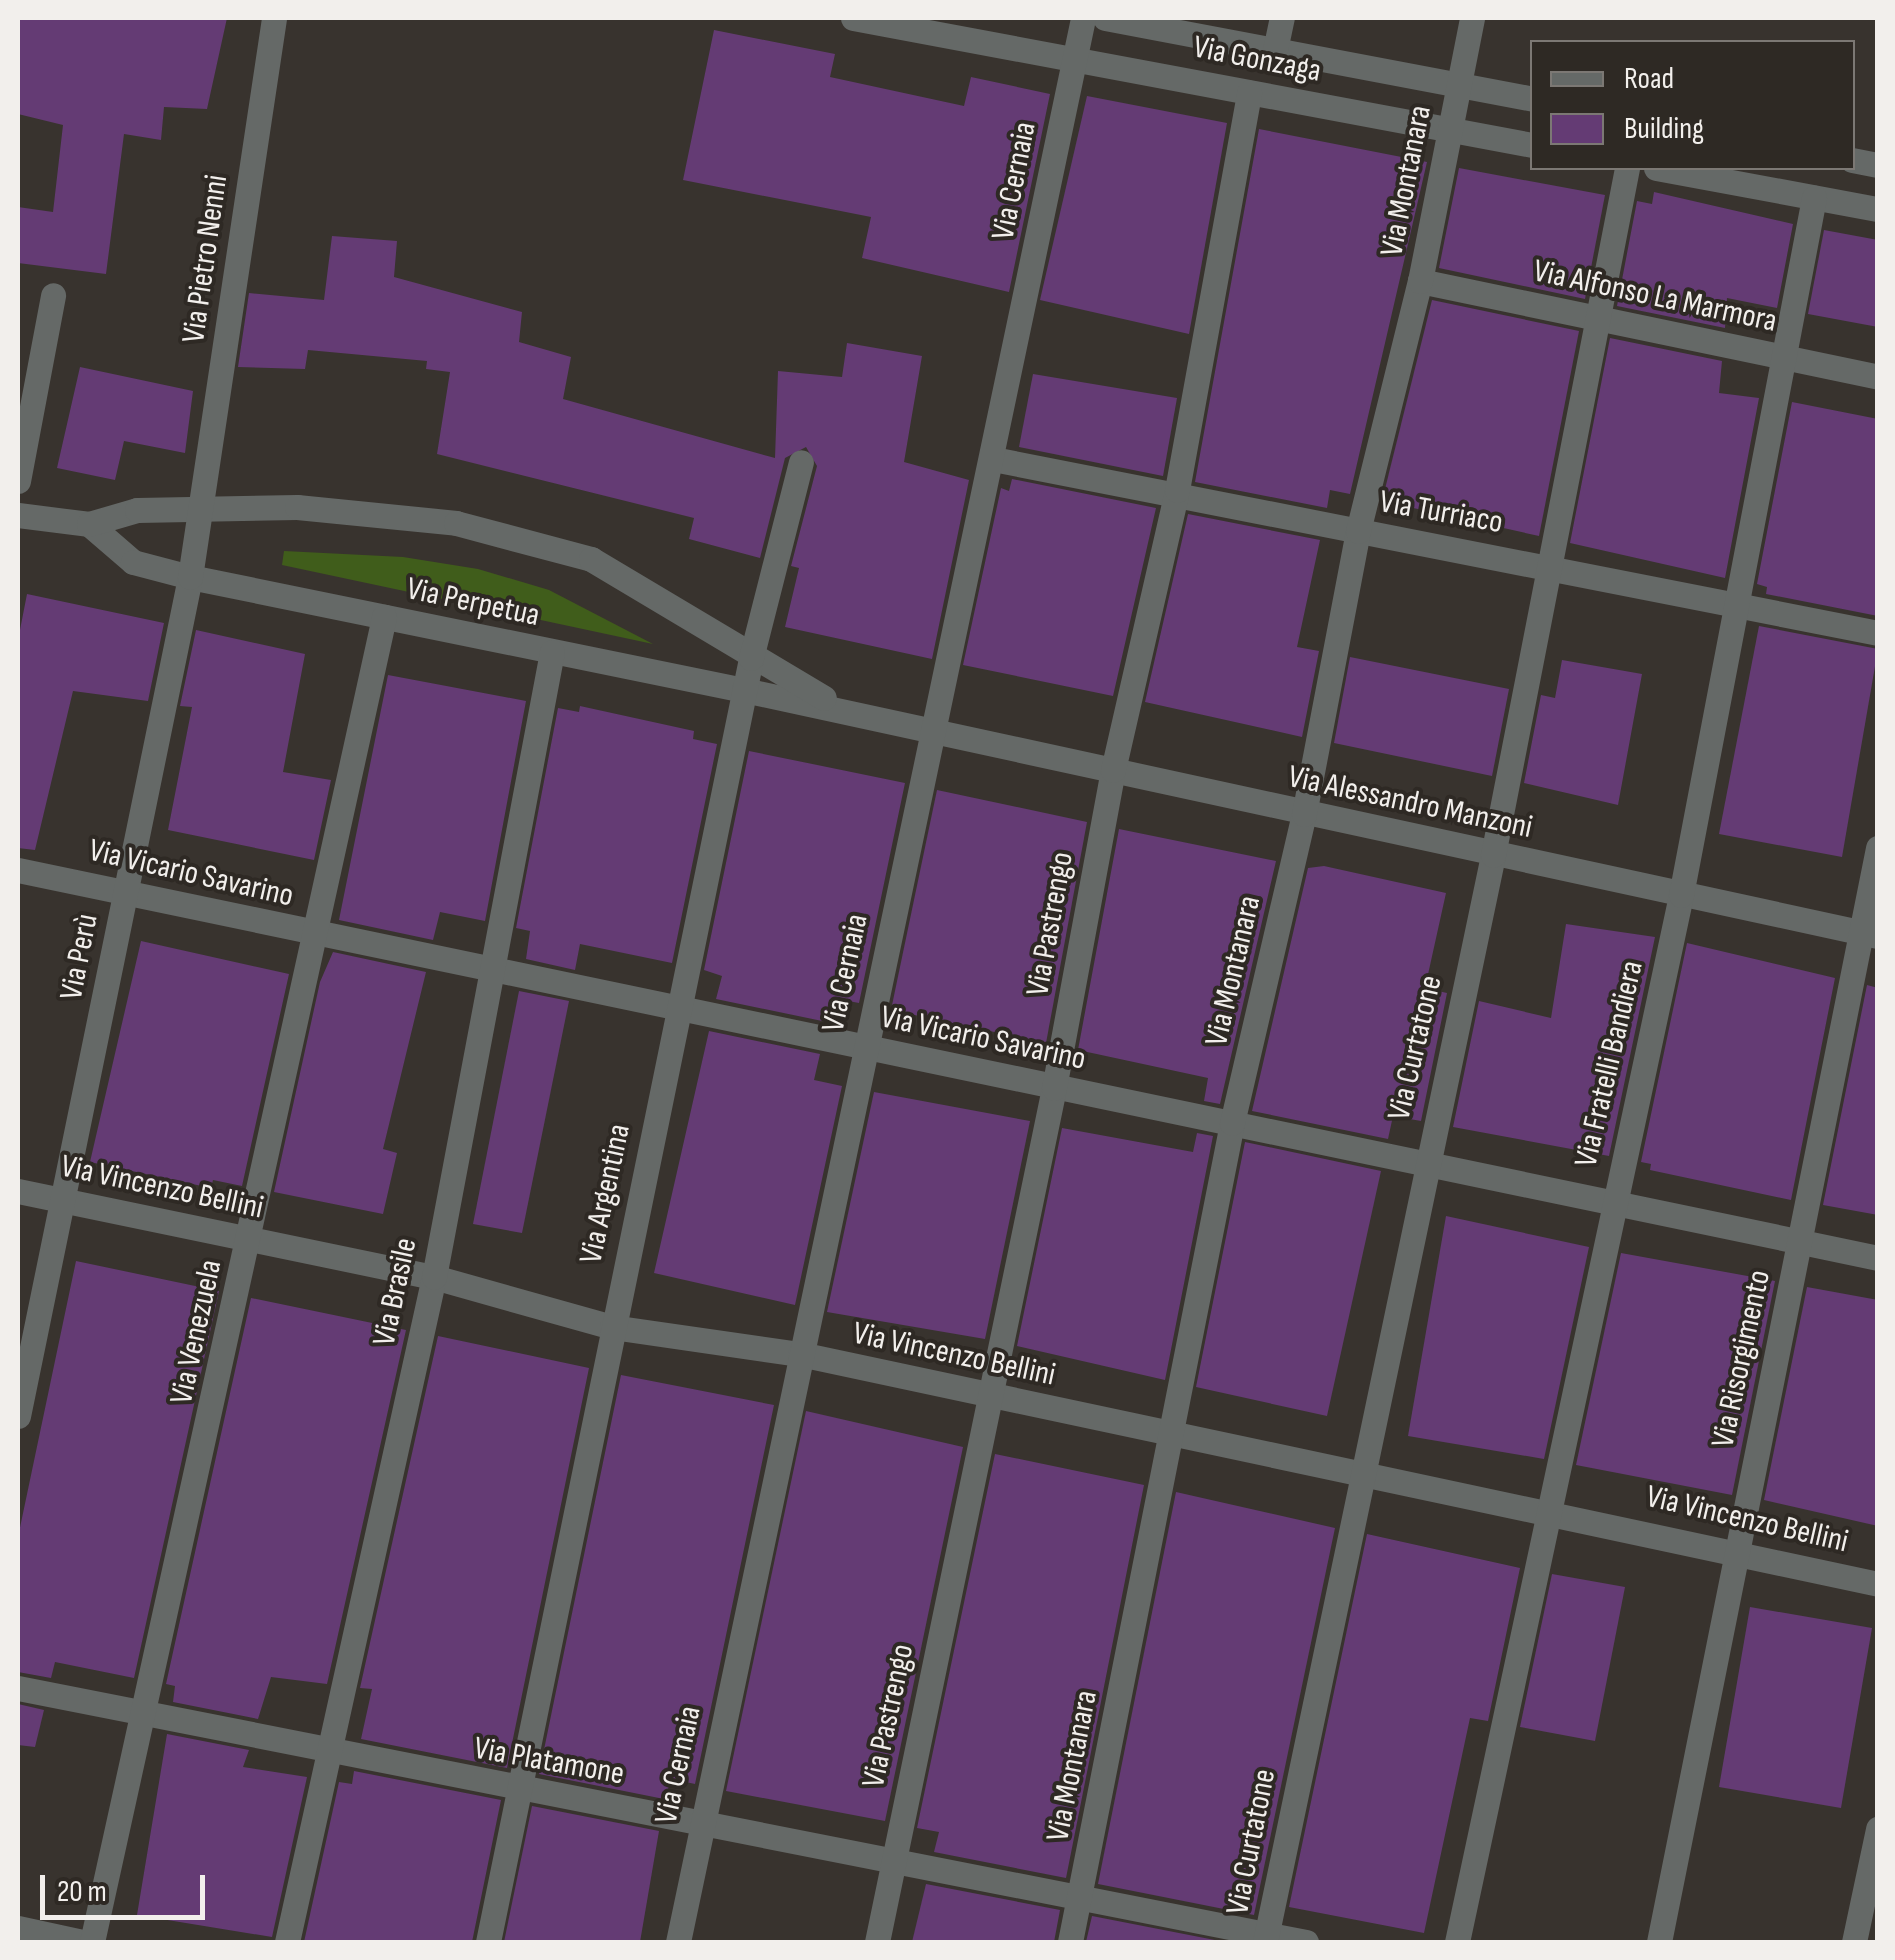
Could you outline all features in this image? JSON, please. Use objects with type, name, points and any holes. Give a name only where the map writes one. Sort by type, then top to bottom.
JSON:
[{"type":"street","name":"Via Pietro Nenni","points":[[202,509],[274,18]]},
{"type":"street","name":"Via Gonzaga","points":[[852,18],[1530,144]]},
{"type":"street","name":"Via Cernaia","points":[[678,1942],[929,730],[993,459],[1083,18]]},
{"type":"street","name":"Via Gonzaga","points":[[1105,18],[1530,99]]},
{"type":"street","points":[[1275,50],[1282,18]]},
{"type":"street","name":"Via Montanara","points":[[1070,1942],[1232,1123],[1304,814],[1358,532],[1420,281],[1472,18]]},
{"type":"street","name":"Via Pastrengo","points":[[876,1942],[1054,1088],[1113,770],[1177,490],[1249,92]]},
{"type":"street","name":"Via Curtatone","points":[[1266,1938],[1424,1164],[1493,855],[1546,566],[1627,170]]},
{"type":"street","points":[[1667,170],[1878,210]]},
{"type":"street","name":"Via Fratelli Bandiera","points":[[1457,1942],[1612,1202],[1681,895],[1732,609],[1814,198]]},
{"type":"street","name":"Via Alfonso La Marmora","points":[[1420,281],[1878,377]]},
{"type":"street","points":[[18,481],[53,295]]},
{"type":"street","name":"Via Turriaco","points":[[993,459],[1177,490],[1358,532],[1546,566],[1732,609],[1878,633]]},
{"type":"street","name":"Via Argentina","points":[[488,1942],[744,690],[801,462]]},
{"type":"street","points":[[18,515],[89,524],[137,510],[296,507],[456,523],[590,558],[751,658],[850,713]]},
{"type":"street","name":"Via Perù","points":[[18,1416],[65,1201],[202,509]]},
{"type":"street","name":"Via Perpetua","points":[[89,524],[133,562],[190,577],[929,730]]},
{"type":"street","name":"Via Venezuela","points":[[92,1942],[147,1714],[384,617]]},
{"type":"street","name":"Via Brasile","points":[[287,1942],[434,1277],[488,972],[552,652]]},
{"type":"street","name":"Via Alessandro Manzoni","points":[[929,730],[1869,934]]},
{"type":"street","name":"Via Risorgimento","points":[[1659,1942],[1734,1550],[1869,934],[1878,848]]},
{"type":"street","name":"Via Vicario Savarino","points":[[18,870],[488,972],[678,1007],[1878,1258]]},
{"type":"street","name":"Via Vincenzo Bellini","points":[[18,1192],[434,1277],[612,1327],[800,1354],[1172,1436],[1547,1509],[1878,1584]]},
{"type":"street","name":"Via Platamone","points":[[18,1688],[519,1791],[1081,1895],[1266,1938],[1306,1942]]},
{"type":"street","points":[[1854,1942],[1878,1829]]},
{"type":"street","points":[[18,1928],[83,1942]]},
{"type":"green space","points":[[284,551],[403,557],[478,569],[549,590],[653,644],[282,565]]},
{"type":"building","points":[[18,18],[227,18],[207,109],[164,107],[161,140],[124,134],[106,274],[18,263],[18,207],[53,212],[63,125],[18,114]]},
{"type":"building","points":[[714,30],[835,54],[830,77],[964,106],[971,77],[1050,94],[1009,292],[862,258],[871,217],[683,180]]},
{"type":"building","points":[[1087,96],[1227,123],[1189,334],[1040,300]]},
{"type":"building","points":[[1259,129],[1427,162],[1350,494],[1330,490],[1327,508],[1195,482]]},
{"type":"building","points":[[1459,168],[1605,195],[1585,299],[1439,268]]},
{"type":"building","points":[[1654,192],[1793,224],[1777,308],[1727,298],[1725,328],[1617,306],[1637,201],[1652,204]]},
{"type":"building","points":[[1824,230],[1878,240],[1878,327],[1808,314]]},
{"type":"building","points":[[332,236],[397,241],[394,277],[522,312],[519,342],[571,357],[563,399],[775,458],[778,371],[842,377],[847,343],[922,356],[904,462],[969,480],[932,659],[785,627],[799,568],[791,566],[817,466],[806,447],[785,458],[760,558],[689,539],[694,518],[437,454],[450,372],[426,369],[427,361],[308,350],[305,369],[238,367],[249,293],[324,300]]},
{"type":"building","points":[[1432,300],[1579,331],[1539,536],[1382,501]]},
{"type":"building","points":[[1610,338],[1722,361],[1719,393],[1759,398],[1725,578],[1570,543]]},
{"type":"building","points":[[80,367],[193,391],[185,453],[124,441],[115,480],[57,468]]},
{"type":"building","points":[[1033,374],[1177,398],[1163,476],[1019,447]]},
{"type":"building","points":[[1792,402],[1878,419],[1878,616],[1766,594],[1767,587],[1757,584]]},
{"type":"building","points":[[1012,479],[1156,508],[1113,696],[963,665],[1001,488],[1009,491]]},
{"type":"building","points":[[1188,514],[1320,540],[1297,647],[1319,651],[1302,737],[1145,702]]},
{"type":"building","points":[[27,594],[164,623],[148,701],[73,691],[35,850],[18,848],[18,640]]},
{"type":"building","points":[[1759,626],[1878,649],[1842,857],[1719,834]]},
{"type":"building","points":[[196,630],[305,654],[283,772],[331,780],[314,860],[168,830],[192,707],[180,706]]},
{"type":"building","points":[[1350,657],[1509,689],[1492,776],[1334,743]]},
{"type":"building","points":[[1562,660],[1642,674],[1618,805],[1524,783],[1541,695],[1555,698]]},
{"type":"building","points":[[388,675],[526,701],[485,921],[440,912],[433,940],[339,920]]},
{"type":"building","points":[[580,706],[694,731],[693,739],[717,744],[672,963],[580,944],[575,970],[526,959],[530,931],[516,928],[558,708],[579,712]]},
{"type":"building","points":[[749,751],[905,783],[859,1003],[832,998],[827,1022],[716,999],[722,976],[704,970]]},
{"type":"building","points":[[937,790],[1087,822],[1046,1043],[891,1010]]},
{"type":"building","points":[[1119,829],[1276,861],[1220,1104],[1204,1101],[1208,1078],[1078,1050]]},
{"type":"building","points":[[1324,866],[1446,893],[1425,988],[1447,993],[1421,1121],[1393,1116],[1388,1139],[1252,1111],[1308,868]]},
{"type":"building","points":[[1566,924],[1655,937],[1609,1156],[1453,1127],[1479,1001],[1551,1018]]},
{"type":"building","points":[[141,941],[289,974],[242,1186],[213,1180],[211,1188],[90,1162]]},
{"type":"building","points":[[1687,943],[1835,978],[1791,1200],[1650,1170],[1651,1164],[1641,1162]]},
{"type":"building","points":[[333,952],[426,972],[383,1149],[397,1153],[383,1214],[274,1192],[320,982]]},
{"type":"building","points":[[1867,985],[1878,988],[1878,1215],[1823,1205]]},
{"type":"building","points":[[519,991],[569,1001],[522,1233],[473,1224]]},
{"type":"building","points":[[709,1031],[820,1054],[814,1080],[842,1086],[795,1305],[654,1273]]},
{"type":"building","points":[[874,1092],[1030,1121],[985,1339],[827,1312]]},
{"type":"building","points":[[1062,1128],[1193,1152],[1197,1133],[1213,1136],[1165,1380],[1017,1346]]},
{"type":"building","points":[[1245,1142],[1381,1171],[1327,1416],[1196,1387]]},
{"type":"building","points":[[1446,1216],[1589,1247],[1544,1459],[1408,1436]]},
{"type":"building","points":[[1621,1253],[1775,1281],[1732,1495],[1576,1465]]},
{"type":"building","points":[[76,1261],[219,1291],[134,1678],[55,1662],[51,1678],[18,1672],[18,1537]]},
{"type":"building","points":[[1807,1287],[1878,1300],[1878,1526],[1764,1500]]},
{"type":"building","points":[[251,1298],[406,1330],[327,1684],[271,1677],[258,1719],[173,1702],[175,1686],[166,1684]]},
{"type":"building","points":[[438,1336],[589,1368],[507,1768],[361,1739],[372,1689],[360,1688]]},
{"type":"building","points":[[621,1375],[774,1405],[695,1784],[672,1779],[664,1799],[539,1774]]},
{"type":"building","points":[[806,1411],[963,1447],[885,1821],[726,1791]]},
{"type":"building","points":[[995,1454],[1144,1485],[1066,1878],[934,1852],[939,1832],[917,1828]]},
{"type":"building","points":[[1176,1492],[1335,1528],[1254,1915],[1098,1884]]},
{"type":"building","points":[[1367,1534],[1520,1568],[1488,1721],[1470,1718],[1424,1933],[1289,1907]]},
{"type":"building","points":[[1552,1574],[1625,1587],[1595,1741],[1520,1727]]},
{"type":"building","points":[[1750,1607],[1872,1628],[1841,1808],[1719,1787]]},
{"type":"building","points":[[18,1704],[44,1710],[35,1747],[18,1745]]},
{"type":"building","points":[[167,1734],[249,1750],[243,1767],[307,1777],[272,1937],[137,1915]]},
{"type":"building","points":[[354,1771],[501,1800],[472,1942],[304,1942],[339,1782],[352,1784]]},
{"type":"building","points":[[532,1806],[659,1831],[640,1942],[504,1942]]},
{"type":"building","points":[[926,1884],[1060,1910],[1054,1942],[912,1942]]},
{"type":"building","points":[[1092,1916],[1225,1942],[1086,1942]]}]
